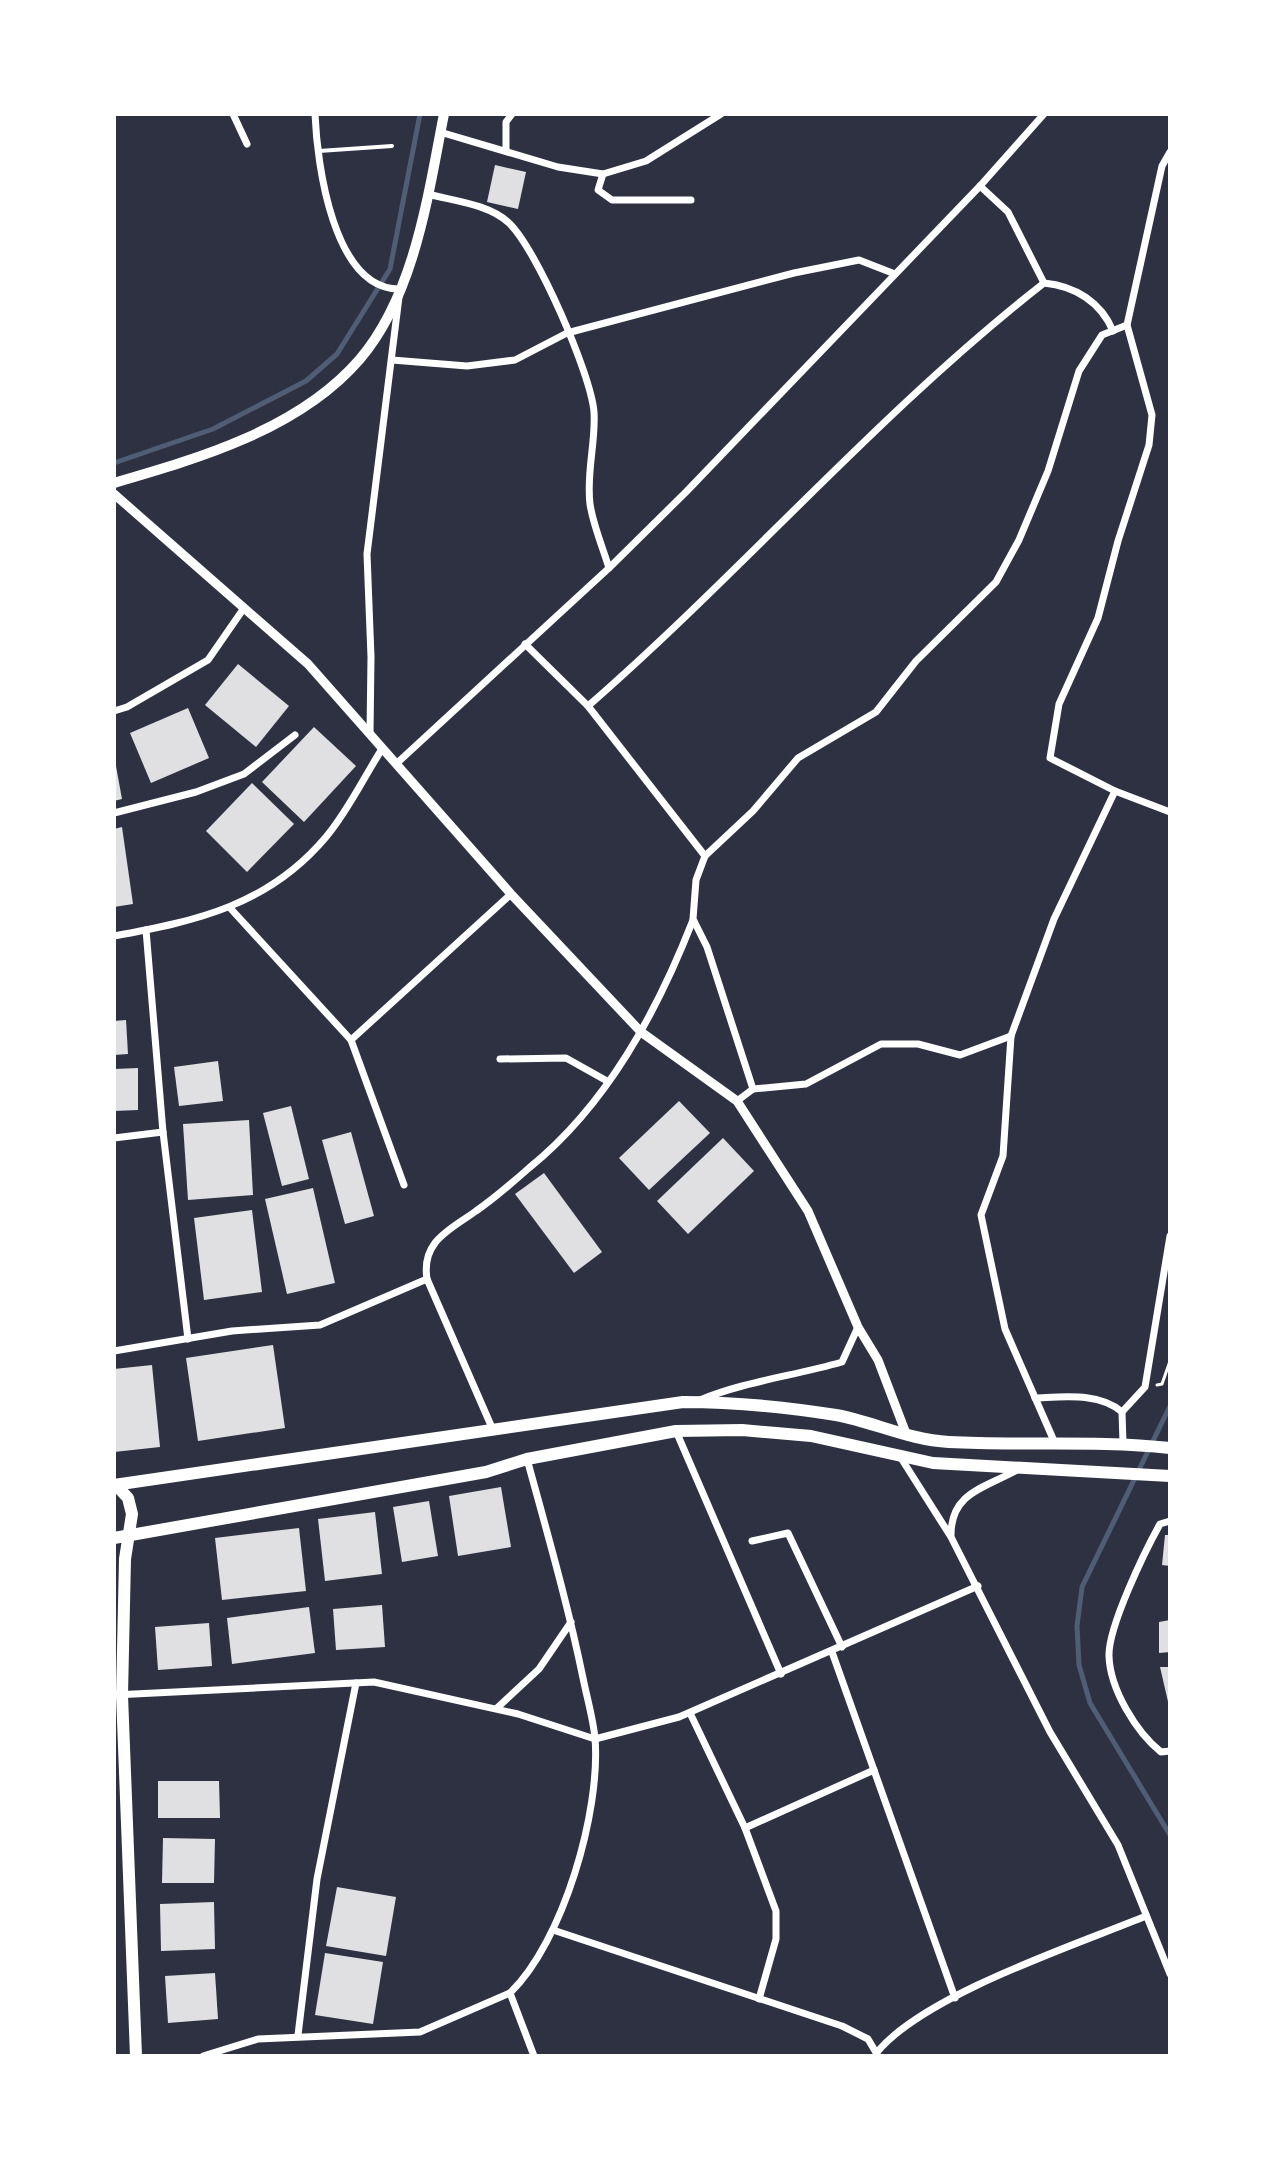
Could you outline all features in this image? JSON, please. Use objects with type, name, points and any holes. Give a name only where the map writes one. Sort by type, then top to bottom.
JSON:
[{"type":"main road","points":[[114,483],[160,470],[272,426],[327,391],[361,357],[395,289],[428,194],[444,114]]},
{"type":"main road","points":[[115,1485],[693,1402],[838,1416],[907,1436],[948,1442],[1118,1442],[1170,1448]]},
{"type":"main road","points":[[114,1538],[486,1472],[527,1459],[676,1431],[811,1436],[901,1458],[1020,1469],[1110,1470],[1170,1476]]},
{"type":"main road","points":[[115,1485],[131,1505],[118,1695],[136,2056]]},
{"type":"street","points":[[233,114],[247,144]]},
{"type":"street","points":[[315,114],[316,151],[327,204],[343,244],[349,257],[368,279],[395,289],[392,360],[367,554],[370,734]]},
{"type":"street","points":[[506,149],[506,122],[512,114]]},
{"type":"street","points":[[440,132],[578,172],[603,174],[646,161],[721,114]]},
{"type":"street","points":[[396,764],[609,568],[980,186],[1044,114]]},
{"type":"street","points":[[1170,152],[1162,166],[1127,325],[1152,415],[1149,445],[1098,618],[1059,704],[1050,758],[1115,791],[1170,812]]},
{"type":"street","points":[[603,174],[598,190],[612,200],[691,200]]},
{"type":"street","points":[[980,186],[1008,212],[1044,283]]},
{"type":"street","points":[[428,194],[489,210],[507,221],[522,238],[567,333],[594,411],[590,504],[609,568]]},
{"type":"street","points":[[392,360],[467,366],[515,360],[567,333],[794,273],[859,260],[895,274]]},
{"type":"street","points":[[588,706],[671,634],[984,330],[1044,283],[1061,285],[1084,296],[1105,313],[1113,331]]},
{"type":"street","points":[[493,1430],[427,1279],[425,1263],[443,1232],[476,1211],[533,1165],[585,1111],[641,1032],[668,983],[693,919],[696,880],[705,856],[753,811],[798,758],[876,712],[916,661],[996,582],[1019,540],[1048,471],[1079,371],[1093,345],[1127,325]]},
{"type":"street","points":[[114,494],[308,664],[511,894],[641,1032],[737,1101],[808,1211],[858,1327],[878,1360],[907,1436]]},
{"type":"street","points":[[114,711],[127,707],[208,660],[244,608]]},
{"type":"street","points":[[525,644],[588,706],[705,856]]},
{"type":"street","points":[[114,813],[196,792],[244,774],[295,735]]},
{"type":"street","points":[[114,936],[231,909],[274,883],[326,837],[382,749]]},
{"type":"street","points":[[1054,1441],[1005,1329],[981,1215],[1003,1156],[1011,1036],[1054,919],[1115,791]]},
{"type":"street","points":[[351,1040],[511,894]]},
{"type":"street","points":[[231,909],[351,1040],[404,1185]]},
{"type":"street","points":[[693,919],[707,947],[753,1089]]},
{"type":"street","points":[[146,930],[163,1132],[188,1339]]},
{"type":"street","points":[[737,1101],[753,1089],[806,1084],[881,1044],[918,1044],[960,1055],[1011,1036]]},
{"type":"street","points":[[500,1059],[566,1058],[607,1081]]},
{"type":"street","points":[[114,1138],[163,1132]]},
{"type":"street","points":[[1118,1442],[1122,1412],[1145,1387],[1170,1236]]},
{"type":"street","points":[[114,1351],[188,1339],[320,1325],[427,1279]]},
{"type":"street","points":[[693,1402],[736,1385],[842,1362],[858,1327]]},
{"type":"street","points":[[1035,1398],[1077,1397],[1113,1404],[1122,1412]]},
{"type":"street","points":[[676,1431],[781,1674]]},
{"type":"street","points":[[901,1458],[951,1537],[1050,1732],[1118,1845],[1170,1974]]},
{"type":"street","points":[[203,2056],[258,2039],[298,2035],[392,2036],[420,2032],[510,1993],[530,1973],[553,1930],[581,1845],[591,1798],[595,1739],[571,1622],[527,1459]]},
{"type":"street","points":[[951,1537],[951,1513],[962,1499],[1020,1469]]},
{"type":"street","points":[[1170,1521],[1160,1524],[1148,1546],[1112,1630],[1109,1657],[1122,1698],[1145,1739],[1161,1752],[1170,1751]]},
{"type":"street","points":[[752,1541],[788,1533],[842,1647]]},
{"type":"street","points":[[118,1695],[374,1682],[497,1708],[595,1739],[690,1713],[978,1586]]},
{"type":"street","points":[[497,1708],[539,1669],[571,1622]]},
{"type":"street","points":[[832,1652],[955,1998]]},
{"type":"street","points":[[298,2035],[317,1879],[356,1683]]},
{"type":"street","points":[[690,1713],[745,1828],[776,1911],[778,1927],[759,1999]]},
{"type":"street","points":[[745,1828],[874,1770]]},
{"type":"street","points":[[553,1930],[842,2026],[868,2039],[878,2053],[912,2018],[1146,1916]]},
{"type":"street","points":[[510,1993],[534,2056]]},
{"type":"lane","points":[[316,151],[392,146]]},
{"type":"path","points":[[1145,1387],[1162,1384],[1170,1361]]},
{"type":"building","points":[[495,165],[526,172],[518,209],[487,202]]},
{"type":"building","points":[[238,664],[289,706],[256,747],[205,705]]},
{"type":"building","points":[[188,708],[209,758],[151,783],[130,733]]},
{"type":"building","points":[[314,727],[356,766],[304,822],[262,782]]},
{"type":"building","points":[[114,755],[122,799],[114,801]]},
{"type":"building","points":[[252,783],[294,824],[247,872],[206,831]]},
{"type":"building","points":[[122,827],[133,904],[114,907],[114,829]]},
{"type":"building","points":[[126,1020],[128,1054],[114,1055],[114,1021]]},
{"type":"building","points":[[218,1061],[223,1101],[179,1106],[174,1067]]},
{"type":"building","points":[[138,1068],[138,1110],[114,1111],[114,1069]]},
{"type":"building","points":[[679,1101],[710,1133],[649,1190],[619,1158]]},
{"type":"building","points":[[291,1106],[309,1179],[282,1186],[263,1113]]},
{"type":"building","points":[[249,1120],[253,1195],[188,1200],[183,1124]]},
{"type":"building","points":[[351,1132],[374,1216],[345,1224],[322,1140]]},
{"type":"building","points":[[723,1138],[754,1171],[688,1234],[657,1201]]},
{"type":"building","points":[[544,1173],[602,1252],[574,1273],[515,1194]]},
{"type":"building","points":[[313,1188],[335,1283],[287,1294],[265,1199]]},
{"type":"building","points":[[252,1210],[262,1292],[204,1300],[194,1218]]},
{"type":"building","points":[[273,1345],[285,1428],[198,1441],[186,1358]]},
{"type":"building","points":[[152,1365],[160,1447],[114,1452],[114,1369]]},
{"type":"building","points":[[501,1487],[511,1547],[458,1556],[449,1496]]},
{"type":"building","points":[[429,1501],[438,1556],[402,1562],[393,1507]]},
{"type":"building","points":[[375,1512],[382,1574],[325,1581],[318,1519]]},
{"type":"building","points":[[299,1528],[306,1591],[222,1600],[215,1538]]},
{"type":"building","points":[[1165,1535],[1170,1535],[1170,1566],[1162,1565]]},
{"type":"building","points":[[382,1605],[385,1647],[336,1650],[333,1609]]},
{"type":"building","points":[[309,1607],[315,1653],[232,1664],[227,1618]]},
{"type":"building","points":[[1170,1620],[1170,1652],[1159,1653],[1159,1622]]},
{"type":"building","points":[[209,1623],[212,1666],[158,1670],[155,1627]]},
{"type":"building","points":[[1160,1667],[1170,1667],[1170,1706],[1169,1706]]},
{"type":"building","points":[[158,1781],[219,1781],[220,1818],[158,1818]]},
{"type":"building","points":[[163,1838],[215,1839],[214,1883],[162,1883]]},
{"type":"building","points":[[337,1887],[396,1897],[386,1956],[326,1946]]},
{"type":"building","points":[[214,1902],[215,1949],[161,1951],[160,1904]]},
{"type":"building","points":[[325,1953],[383,1962],[373,2024],[315,2015]]},
{"type":"building","points":[[215,1973],[218,2019],[168,2023],[165,1976]]},
{"type":"waterway","points":[[114,463],[213,429],[306,381],[337,354],[390,269],[420,114]]},
{"type":"waterway","points":[[1170,1406],[1082,1587],[1077,1626],[1079,1665],[1090,1703],[1170,1835]]}]
